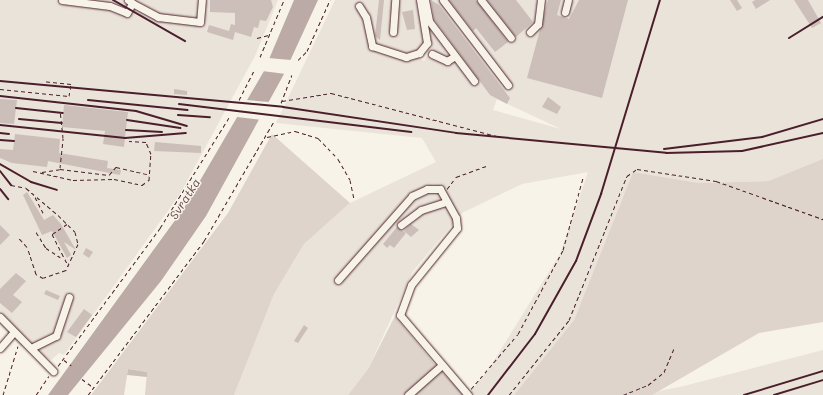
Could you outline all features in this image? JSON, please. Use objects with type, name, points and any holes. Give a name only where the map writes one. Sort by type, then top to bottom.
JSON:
[{"type":"street","points":[[62,0],[110,6],[127,13],[130,2],[158,17],[200,22],[202,0]]},
{"type":"street","points":[[394,32],[395,0]]},
{"type":"street","points":[[359,6],[376,49],[409,57],[419,53],[427,43],[420,0]]},
{"type":"street","points":[[425,0],[429,21],[474,81]]},
{"type":"street","points":[[443,0],[508,85]]},
{"type":"street","points":[[481,0],[511,38]]},
{"type":"street","points":[[530,32],[538,24],[542,0]]},
{"type":"street","points":[[565,12],[568,0]]},
{"type":"street","points":[[432,54],[447,61],[455,56]]},
{"type":"street","points":[[338,280],[412,196],[434,188],[445,198],[456,218],[455,233],[420,272],[400,311],[407,328],[468,395]]},
{"type":"street","points":[[401,225],[421,210],[445,198]]},
{"type":"street","points":[[31,348],[56,336],[69,297]]},
{"type":"street","points":[[0,317],[13,333],[31,348],[53,371]]},
{"type":"street","points":[[0,348],[13,333]]},
{"type":"street","points":[[408,395],[442,365]]},
{"type":"path","points":[[260,57],[284,0]]},
{"type":"path","points":[[298,60],[307,51],[330,0]]},
{"type":"path","points":[[257,38],[270,35]]},
{"type":"path","points":[[239,100],[254,70]]},
{"type":"path","points":[[292,75],[281,102],[331,93],[496,136]]},
{"type":"path","points":[[0,89],[69,96],[71,84],[44,81]]},
{"type":"path","points":[[60,111],[63,138],[60,169]]},
{"type":"path","points":[[36,395],[53,371],[64,360],[160,228],[230,116]]},
{"type":"path","points":[[88,395],[204,241],[274,121]]},
{"type":"path","points":[[266,137],[302,131],[318,138],[338,159],[350,180],[354,199]]},
{"type":"path","points":[[33,171],[73,180],[114,178],[136,185],[145,183],[150,174],[151,154],[146,142],[129,140]]},
{"type":"path","points":[[445,198],[456,177],[489,165]]},
{"type":"path","points":[[41,172],[60,169],[109,175],[116,167],[139,175],[150,174]]},
{"type":"path","points":[[509,395],[568,320],[627,176],[637,169],[716,181],[823,219]]},
{"type":"path","points":[[468,395],[518,334],[563,250],[583,178]]},
{"type":"path","points":[[11,185],[26,188],[68,224],[78,238],[68,267],[61,274],[40,277],[27,247],[19,238]]},
{"type":"path","points":[[35,196],[43,213]]},
{"type":"path","points":[[68,224],[52,234],[61,257],[68,267]]},
{"type":"path","points":[[36,232],[46,248],[61,257]]},
{"type":"path","points":[[3,395],[20,340]]},
{"type":"path","points":[[623,395],[648,385],[664,372],[674,349]]},
{"type":"path","points":[[64,360],[71,365]]},
{"type":"path","points":[[82,379],[94,388]]},
{"type":"shaded area","points":[[0,0],[278,0],[255,56],[180,194],[64,355],[59,353],[51,360],[24,344],[21,347],[0,324]]},
{"type":"shaded area","points":[[294,0],[318,0],[284,74],[206,216],[161,281],[68,395],[48,395],[184,208],[264,71]]},
{"type":"shaded area","points":[[335,0],[417,0],[425,40],[417,57],[424,61],[432,47],[423,0],[823,0],[823,189],[769,181],[699,183],[633,172],[574,320],[514,395],[468,395],[490,367],[560,254],[588,172],[522,184],[462,213],[413,271],[368,369],[348,395],[234,395],[274,294],[304,244],[350,203],[436,162],[422,138],[276,123]],"holes":[[[497,99],[561,129],[493,110]]]},
{"type":"shaded area","points":[[272,134],[350,203],[304,244],[274,294],[234,395],[145,395],[147,372],[128,369],[124,395],[91,395],[228,213]]},
{"type":"shaded area","points":[[823,159],[823,322],[759,333],[652,395],[514,395],[574,320],[633,172],[699,183],[769,181]]},
{"type":"shaded area","points":[[395,316],[436,366],[465,395],[348,395],[368,369]]},
{"type":"shaded area","points":[[823,350],[823,395],[640,395],[684,386]]},
{"type":"pier","points":[[268,58],[294,60],[286,74],[262,71]]},
{"type":"pier","points":[[246,100],[271,102],[262,120],[237,117]]},
{"type":"building","points":[[210,0],[271,0],[273,7],[266,21],[260,20],[258,28],[254,27],[251,37],[235,32],[233,40],[207,32],[209,25],[229,31],[231,24],[235,25],[235,13],[210,12]]},
{"type":"building","points":[[379,0],[384,0],[380,40],[375,36]]},
{"type":"building","points":[[431,0],[439,5],[510,98],[507,104],[490,95],[434,19]]},
{"type":"building","points":[[449,0],[476,0],[508,42],[495,52],[476,28],[473,31]]},
{"type":"building","points":[[487,0],[516,0],[533,22],[516,37]]},
{"type":"building","points":[[548,0],[561,0],[557,15],[569,19],[579,0],[628,0],[602,98],[527,78]]},
{"type":"building","points":[[730,0],[737,0],[742,8],[737,11]]},
{"type":"building","points":[[755,0],[770,0],[756,9],[752,2]]},
{"type":"building","points":[[794,0],[808,0],[821,23],[812,28]]},
{"type":"building","points":[[413,10],[415,29],[407,30],[402,12]]},
{"type":"building","points":[[174,89],[187,91],[187,95],[174,94]]},
{"type":"building","points":[[548,97],[561,107],[557,114],[542,107]]},
{"type":"building","points":[[0,99],[17,100],[14,124],[0,123]]},
{"type":"building","points":[[64,105],[128,112],[124,147],[103,144],[105,131],[62,127]]},
{"type":"building","points":[[15,134],[60,139],[59,153],[108,161],[107,168],[121,170],[120,175],[48,161],[47,167],[12,163],[0,158],[0,149],[13,150]]},
{"type":"building","points":[[155,142],[201,146],[201,153],[154,151]]},
{"type":"building","points":[[27,192],[44,220],[53,215],[61,224],[76,250],[64,242],[71,255],[67,258],[52,231],[42,235],[23,195]]},
{"type":"building","points":[[411,224],[419,230],[411,237],[404,231]]},
{"type":"building","points":[[0,225],[10,235],[0,245]]},
{"type":"building","points":[[397,227],[406,233],[394,248],[390,245],[387,248],[383,244]]},
{"type":"building","points":[[86,248],[93,252],[89,258],[83,254]]},
{"type":"building","points":[[16,273],[26,281],[13,295],[22,302],[12,313],[0,303],[0,289]]},
{"type":"building","points":[[46,290],[60,296],[58,300],[44,294]]},
{"type":"building","points":[[84,309],[92,315],[76,337],[67,332]]},
{"type":"building","points":[[304,325],[308,328],[298,343],[294,341]]},
{"type":"building","points":[[128,369],[147,372],[147,377],[127,375]]},
{"type":"railway","points":[[113,0],[185,41]]},
{"type":"railway","points":[[488,395],[535,334],[576,261],[601,194],[660,0]]},
{"type":"railway","points":[[789,38],[823,17]]},
{"type":"railway","points":[[0,81],[283,107],[456,133],[666,153],[742,151],[823,133]]},
{"type":"railway","points":[[0,96],[136,111],[187,126]]},
{"type":"railway","points":[[88,100],[187,110]]},
{"type":"railway","points":[[179,104],[411,132]]},
{"type":"railway","points":[[16,108],[63,113]]},
{"type":"railway","points":[[178,115],[210,117]]},
{"type":"railway","points":[[19,119],[62,123]]},
{"type":"railway","points":[[664,149],[762,137],[823,119]]},
{"type":"railway","points":[[127,120],[180,128]]},
{"type":"railway","points":[[0,125],[125,138],[186,133]]},
{"type":"railway","points":[[126,130],[162,132]]},
{"type":"railway","points":[[0,133],[9,134]]},
{"type":"railway","points":[[0,140],[14,141]]},
{"type":"railway","points":[[0,164],[31,182],[57,190]]},
{"type":"railway","points":[[0,171],[11,185]]},
{"type":"railway","points":[[0,189],[8,199]]},
{"type":"railway","points":[[744,395],[823,371]]},
{"type":"railway","points":[[774,395],[823,380]]},
{"type":"water label","name":"Svratka","points":[[185,199]]}]
